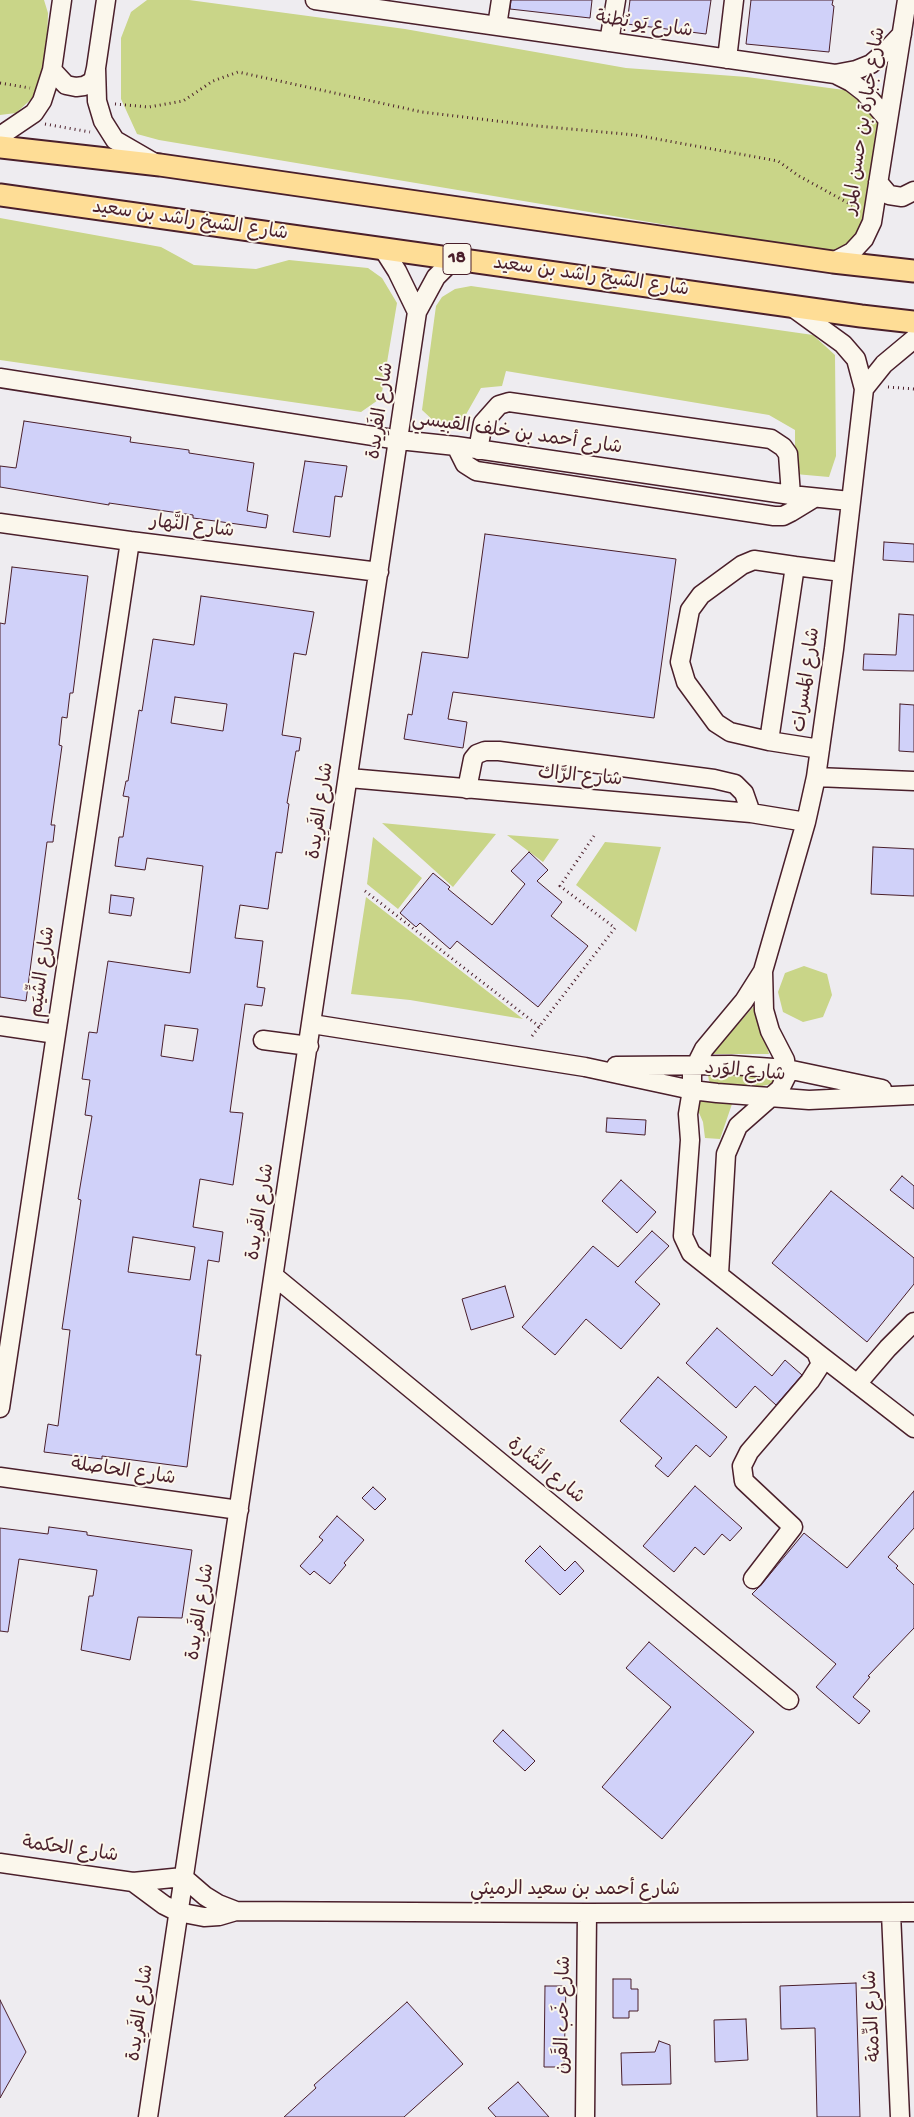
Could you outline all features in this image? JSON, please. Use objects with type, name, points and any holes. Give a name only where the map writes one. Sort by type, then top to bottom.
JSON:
[{"type":"main road","points":[[0,147],[160,165],[833,262],[914,270]]},
{"type":"main road","name":"شارع الشيخ راشد بن سعيد","points":[[0,195],[914,322]]},
{"type":"street","points":[[0,136],[34,113],[44,92],[52,70],[61,0]]},
{"type":"street","name":"شارع يَو بُطنة","points":[[315,0],[383,5],[497,26],[835,74],[851,82],[864,92],[888,120]]},
{"type":"street","points":[[497,26],[501,0]]},
{"type":"street","points":[[609,42],[616,0]]},
{"type":"street","points":[[727,59],[734,0]]},
{"type":"street","name":"شارع جبارة بن حسن المرر","points":[[833,262],[852,252],[864,239],[872,222],[907,0]]},
{"type":"street","points":[[52,70],[66,85],[84,86],[93,81],[107,1]]},
{"type":"street","name":"شارع يَو بُطنة","points":[[835,74],[856,70],[871,64],[902,34]]},
{"type":"street","points":[[96,68],[97,101],[106,126],[115,140],[160,165]]},
{"type":"street","points":[[878,182],[889,195],[902,197],[914,191]]},
{"type":"street","points":[[383,249],[397,271],[417,312]]},
{"type":"street","name":"شارع الفَرِيدة","points":[[148,2117],[380,572],[417,312],[436,277],[454,259]]},
{"type":"street","name":"شارع المَسرات","points":[[792,306],[843,344],[856,359],[864,389],[834,650],[816,777],[806,822],[763,971],[744,1001],[704,1049],[692,1073],[692,1090],[688,1114],[690,1140],[683,1236],[691,1253],[914,1428]]},
{"type":"street","points":[[864,389],[884,364],[914,339]]},
{"type":"street","name":"شارع أحمد بن خلف القبيسي","points":[[0,378],[399,440],[456,446],[791,495],[850,500]]},
{"type":"street","points":[[478,450],[483,423],[500,405],[509,402],[772,439],[783,447],[788,454],[791,495]]},
{"type":"street","points":[[456,446],[465,464],[476,471],[774,516],[783,516],[814,498]]},
{"type":"street","name":"شارع النَّهار","points":[[0,523],[380,572]]},
{"type":"street","name":"شارع الشِّيَم","points":[[0,1408],[130,541]]},
{"type":"street","points":[[820,749],[769,741],[730,732],[716,723],[686,682],[680,662],[690,610],[701,594],[742,565],[754,560],[842,572]]},
{"type":"street","points":[[769,741],[795,566]]},
{"type":"street","points":[[467,789],[473,759],[477,754],[485,751],[499,751],[714,779],[735,784],[744,793],[751,813]]},
{"type":"street","points":[[816,777],[914,781]]},
{"type":"street","name":"شارع الرَّاك","points":[[348,778],[751,813],[806,822]]},
{"type":"street","name":"شارع المَسرات","points":[[763,971],[764,1010],[770,1031],[785,1060],[787,1069]]},
{"type":"street","name":"شارع الوَرد","points":[[312,1024],[584,1067],[692,1090],[809,1100],[909,1094]]},
{"type":"street","points":[[0,1026],[56,1034]]},
{"type":"street","points":[[263,1040],[308,1046]]},
{"type":"street","name":"شارع الوَرد","points":[[584,1067],[696,1064],[787,1069],[909,1094]]},
{"type":"street","points":[[719,1274],[726,1154],[738,1126],[784,1083],[787,1069]]},
{"type":"street","name":"شارع الشَّارة","points":[[274,1276],[789,1700]]},
{"type":"street","points":[[857,1384],[888,1348],[914,1322]]},
{"type":"street","points":[[753,1579],[793,1527],[744,1481],[742,1466],[748,1452],[810,1381],[820,1364],[816,1352]]},
{"type":"street","name":"شارع الحاصلة","points":[[0,1477],[239,1510]]},
{"type":"street","name":"شارع الحكمة","points":[[0,1863],[133,1882],[183,1877]]},
{"type":"street","name":"شارع أحمد بن سعيد الرميثي","points":[[183,1877],[212,1900],[236,1911]]},
{"type":"street","name":"شارع الحكمة","points":[[133,1882],[164,1905],[178,1912]]},
{"type":"street","name":"شارع أحمد بن سعيد الرميثي","points":[[178,1912],[204,1917],[219,1916],[236,1911],[914,1912]]},
{"type":"street","name":"شارع خَب القَرن","points":[[585,2117],[587,1913]]},
{"type":"street","name":"شارع الدِّمثة","points":[[890,1913],[900,2117]]},
{"type":"path","points":[[97,101],[149,107],[183,101],[213,81],[238,72],[422,112],[634,135],[778,161],[800,176],[860,209]]},
{"type":"path","points":[[0,83],[44,92]]},
{"type":"path","points":[[34,113],[47,126],[89,132],[106,126]]},
{"type":"path","points":[[888,387],[914,389]]},
{"type":"path","points":[[532,1036],[615,928],[560,886],[594,836]]},
{"type":"path","points":[[365,890],[540,1027]]},
{"type":"green space","points":[[0,0],[44,0],[48,13],[47,43],[38,93],[16,113],[0,115]]},
{"type":"green space","points":[[147,0],[189,0],[405,29],[626,68],[747,77],[889,96],[861,235],[840,254],[159,140],[137,134],[121,99],[121,38],[131,12]]},
{"type":"green space","points":[[0,218],[161,247],[194,265],[256,269],[289,260],[368,268],[382,278],[397,303],[381,398],[361,412],[0,360]]},
{"type":"green space","points":[[471,286],[813,335],[835,355],[836,456],[829,477],[795,474],[795,430],[769,415],[506,371],[502,386],[481,388],[460,425],[436,423],[422,410],[436,306],[442,297],[455,289]]},
{"type":"green space","points":[[382,823],[496,834],[453,887]]},
{"type":"green space","points":[[507,835],[559,839],[543,862]]},
{"type":"green space","points":[[373,837],[422,878],[398,909],[367,884]]},
{"type":"green space","points":[[605,842],[661,847],[636,932],[576,885]]},
{"type":"green space","points":[[366,897],[523,1019],[410,1000],[351,994]]},
{"type":"green space","points":[[804,966],[827,974],[832,995],[823,1017],[803,1022],[783,1012],[778,992],[785,973]]},
{"type":"green space","points":[[755,1005],[769,1054],[711,1054]]},
{"type":"green space","points":[[710,1071],[773,1074],[774,1080],[771,1084],[758,1087],[715,1085],[709,1081],[708,1075]]},
{"type":"green space","points":[[693,1099],[732,1104],[720,1139],[705,1138],[703,1122]]},
{"type":"building","points":[[511,0],[592,0],[590,18],[510,9]]},
{"type":"building","points":[[630,0],[711,0],[706,34],[627,24]]},
{"type":"building","points":[[751,0],[833,0],[829,52],[746,44]]},
{"type":"building","points":[[24,421],[131,437],[130,442],[189,450],[189,453],[254,463],[247,511],[268,515],[266,528],[193,518],[193,515],[109,503],[109,505],[0,487],[0,466],[16,468]]},
{"type":"building","points":[[305,461],[347,466],[342,497],[335,496],[330,537],[293,532]]},
{"type":"building","points":[[485,534],[676,559],[654,718],[453,692],[448,719],[467,722],[463,748],[404,739],[408,714],[412,715],[422,652],[468,658]]},
{"type":"building","points":[[884,542],[914,544],[914,562],[883,560]]},
{"type":"building","points":[[12,567],[88,576],[73,693],[70,693],[67,718],[62,717],[59,745],[62,746],[51,825],[55,825],[53,842],[47,842],[26,1001],[0,997],[0,623],[5,624]]},
{"type":"building","points":[[201,596],[314,612],[306,655],[294,653],[282,735],[301,738],[299,751],[296,751],[287,803],[289,804],[282,853],[276,852],[268,909],[240,905],[235,938],[263,941],[257,987],[265,988],[262,1006],[245,1004],[230,1112],[243,1113],[233,1185],[200,1179],[193,1227],[223,1232],[219,1262],[208,1260],[196,1355],[201,1355],[187,1467],[102,1456],[102,1459],[44,1452],[48,1424],[58,1426],[70,1330],[62,1329],[81,1200],[78,1199],[92,1116],[85,1115],[90,1080],[82,1079],[89,1032],[97,1033],[108,961],[190,973],[203,866],[147,858],[145,870],[115,866],[119,837],[123,837],[129,797],[123,796],[126,781],[128,781],[139,710],[142,711],[153,639],[194,645]],"holes":[[[175,697],[227,704],[223,731],[171,723]],[[165,1025],[198,1029],[193,1061],[161,1056]],[[133,1237],[195,1247],[190,1280],[128,1272]]]},
{"type":"building","points":[[899,614],[914,615],[914,671],[863,670],[864,654],[896,655]]},
{"type":"building","points":[[900,704],[914,705],[914,752],[899,751]]},
{"type":"building","points":[[873,847],[914,849],[914,896],[871,894]]},
{"type":"building","points":[[529,852],[548,870],[537,881],[562,902],[551,916],[588,946],[538,1007],[457,941],[450,949],[420,923],[416,927],[400,913],[433,873],[450,887],[448,889],[492,925],[525,884],[511,871]]},
{"type":"building","points":[[111,895],[134,898],[131,916],[109,913]]},
{"type":"building","points":[[607,1118],[646,1120],[645,1135],[606,1132]]},
{"type":"building","points":[[902,1176],[914,1186],[914,1209],[890,1190]]},
{"type":"building","points":[[621,1180],[656,1212],[637,1233],[602,1201]]},
{"type":"building","points":[[831,1191],[914,1258],[914,1284],[867,1342],[772,1263]]},
{"type":"building","points":[[652,1231],[669,1246],[635,1282],[660,1304],[621,1349],[586,1319],[555,1355],[522,1327],[593,1246],[618,1267]]},
{"type":"building","points":[[505,1286],[514,1317],[471,1330],[462,1299]]},
{"type":"building","points":[[717,1328],[772,1376],[785,1360],[802,1375],[776,1405],[755,1386],[736,1408],[686,1363]]},
{"type":"building","points":[[658,1377],[727,1437],[710,1457],[696,1445],[668,1477],[655,1466],[662,1458],[620,1421]]},
{"type":"building","points":[[695,1486],[742,1528],[730,1541],[722,1534],[704,1555],[695,1547],[674,1572],[643,1546]]},
{"type":"building","points":[[373,1487],[386,1499],[375,1510],[362,1498]]},
{"type":"building","points":[[914,1491],[914,1528],[888,1557],[898,1566],[896,1568],[914,1585],[914,1628],[868,1676],[870,1677],[853,1697],[870,1711],[859,1724],[816,1687],[836,1664],[752,1594],[804,1533],[847,1568]]},
{"type":"building","points":[[337,1516],[364,1540],[344,1563],[346,1565],[330,1584],[314,1571],[310,1575],[300,1566],[323,1540],[319,1537]]},
{"type":"building","points":[[49,1527],[87,1532],[87,1535],[192,1550],[182,1618],[138,1617],[130,1660],[81,1650],[89,1596],[93,1596],[97,1570],[19,1559],[8,1632],[0,1631],[0,1528],[48,1534]]},
{"type":"building","points":[[540,1546],[565,1571],[575,1561],[584,1571],[560,1595],[525,1561]]},
{"type":"building","points":[[649,1642],[754,1732],[662,1839],[602,1787],[671,1707],[626,1668]]},
{"type":"building","points":[[503,1730],[535,1761],[525,1771],[493,1741]]},
{"type":"building","points":[[613,1979],[631,1979],[631,1989],[638,1989],[638,2011],[629,2011],[629,2018],[613,2018]]},
{"type":"building","points":[[856,1983],[860,2117],[817,2117],[815,2028],[781,2029],[780,1986]]},
{"type":"building","points":[[545,1986],[566,1986],[564,2067],[544,2067]]},
{"type":"building","points":[[0,2000],[26,2052],[0,2098]]},
{"type":"building","points":[[407,2002],[463,2064],[404,2117],[284,2117],[316,2088],[314,2085]]},
{"type":"building","points":[[746,2019],[748,2060],[715,2062],[714,2020]]},
{"type":"building","points":[[659,2041],[670,2045],[671,2084],[622,2085],[621,2053],[655,2052]]},
{"type":"building","points":[[518,2082],[549,2117],[496,2117],[488,2108]]}]
